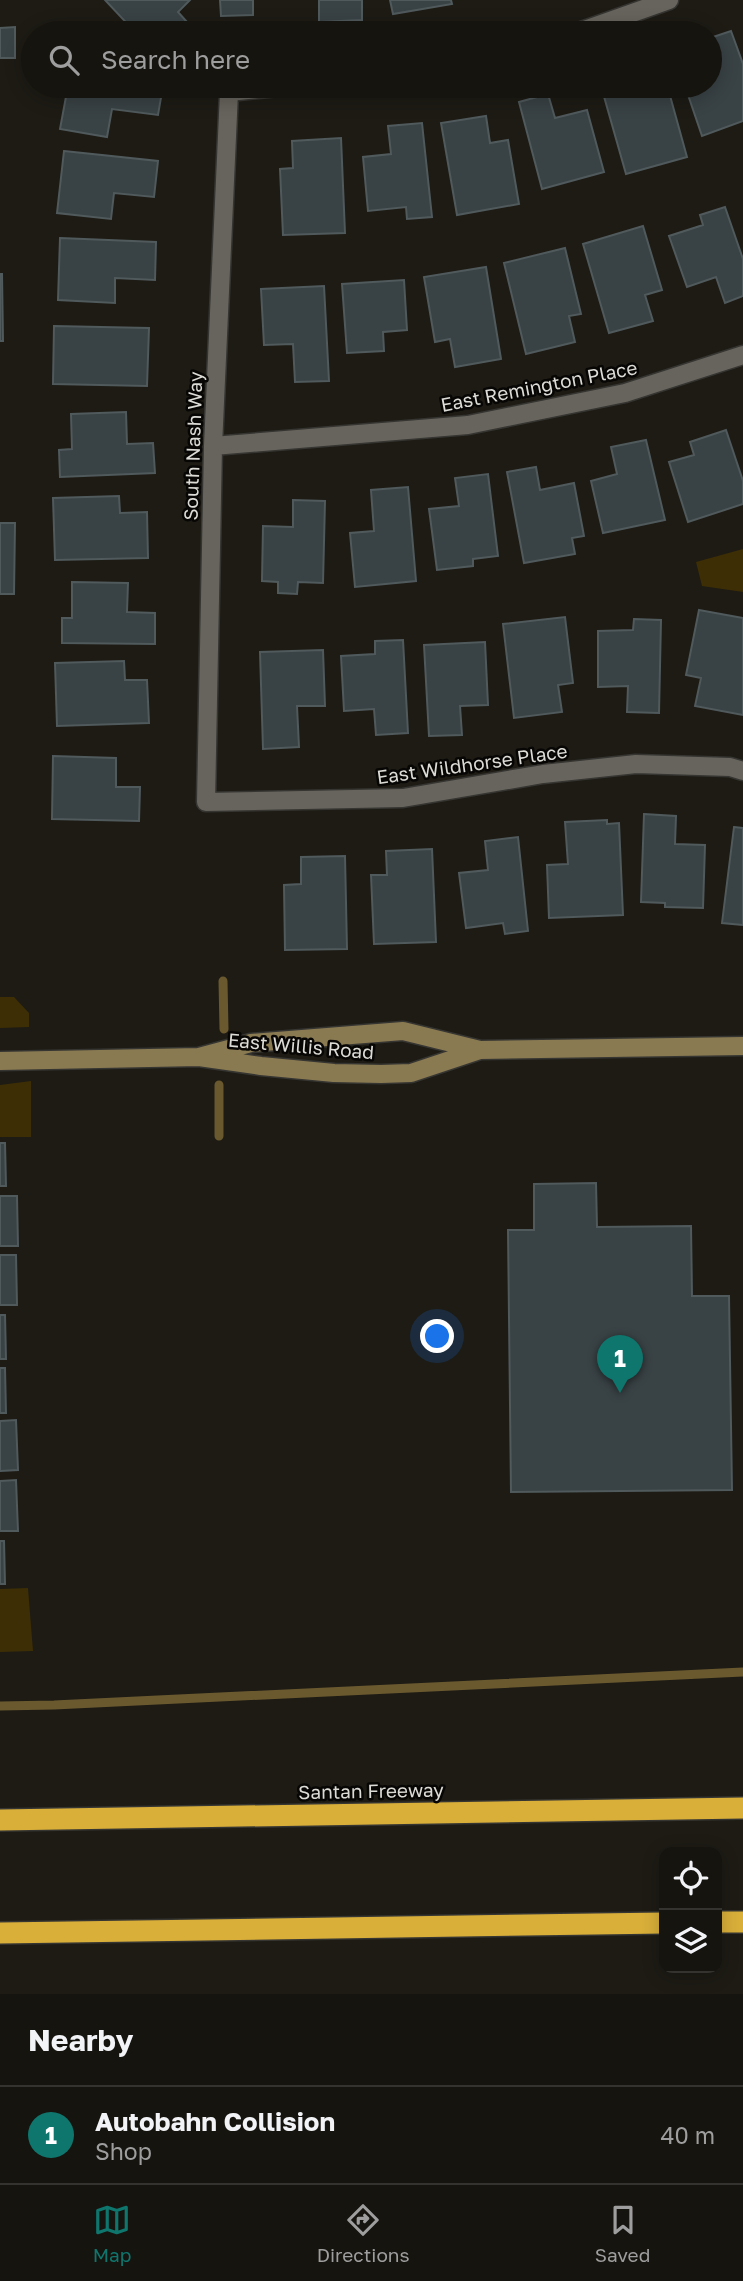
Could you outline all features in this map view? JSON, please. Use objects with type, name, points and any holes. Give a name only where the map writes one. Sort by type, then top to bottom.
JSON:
[{"type":"highway","name":"Santan Freeway","points":[[0,1820],[743,1808]]},
{"type":"highway","points":[[722,1922],[743,1922]]},
{"type":"highway","points":[[0,1933],[659,1923]]},
{"type":"street","points":[[610,21],[669,0]]},
{"type":"street","name":"South Nash Way","points":[[206,802],[212,446],[229,98]]},
{"type":"street","name":"East Remington Place","points":[[212,446],[468,425],[625,393],[743,355]]},
{"type":"street","name":"East Wildhorse Place","points":[[206,802],[403,799],[543,774],[636,764],[730,767],[743,771]]},
{"type":"street","name":"East Willis Road","points":[[199,1057],[251,1043],[403,1031],[480,1050],[743,1046]]},
{"type":"street","name":"East Willis Road","points":[[0,1061],[199,1057],[298,1070],[381,1074],[411,1073],[480,1050]]},
{"type":"shaded area","points":[[743,549],[743,592],[702,586],[696,562]]},
{"type":"shaded area","points":[[0,997],[14,997],[29,1013],[29,1027],[0,1028]]},
{"type":"shaded area","points":[[31,1081],[31,1137],[0,1137],[0,1085]]},
{"type":"shaded area","points":[[28,1588],[33,1651],[0,1652],[0,1589]]},
{"type":"building","points":[[105,0],[190,0],[178,12],[186,21],[125,21]]},
{"type":"building","points":[[220,0],[253,0],[253,15],[221,16]]},
{"type":"building","points":[[319,0],[362,0],[362,20],[319,21]]},
{"type":"building","points":[[390,0],[451,0],[452,4],[393,14]]},
{"type":"building","points":[[15,27],[15,58],[0,58],[0,28]]},
{"type":"building","points":[[731,31],[743,64],[743,121],[702,136],[689,98],[722,98],[722,34]]},
{"type":"building","points":[[66,98],[161,98],[158,115],[112,109],[107,137],[60,129]]},
{"type":"building","points":[[549,98],[555,118],[587,110],[604,172],[542,189],[519,102]]},
{"type":"building","points":[[604,98],[671,98],[687,157],[626,174]]},
{"type":"building","points":[[486,116],[490,143],[508,140],[519,204],[457,215],[441,123]]},
{"type":"building","points":[[422,123],[432,217],[407,219],[406,207],[368,211],[363,157],[391,154],[388,126]]},
{"type":"building","points":[[341,138],[345,233],[283,235],[280,169],[293,168],[292,141]]},
{"type":"building","points":[[64,151],[158,161],[154,197],[114,193],[111,219],[57,213]]},
{"type":"building","points":[[725,207],[743,259],[743,296],[725,303],[716,277],[687,287],[669,236],[703,225],[700,215]]},
{"type":"building","points":[[643,226],[662,290],[645,295],[653,321],[609,333],[583,244]]},
{"type":"building","points":[[60,238],[156,242],[155,280],[115,278],[115,303],[58,300]]},
{"type":"building","points":[[565,248],[581,314],[569,316],[575,342],[526,354],[504,263]]},
{"type":"building","points":[[486,267],[501,359],[455,367],[450,339],[435,342],[424,277]]},
{"type":"building","points":[[2,274],[3,341],[0,341]]},
{"type":"building","points":[[404,280],[407,330],[383,332],[384,351],[347,353],[342,284]]},
{"type":"building","points":[[324,286],[329,381],[295,382],[293,344],[264,345],[261,289]]},
{"type":"building","points":[[54,326],[149,328],[147,386],[53,384]]},
{"type":"building","points":[[126,412],[127,444],[153,443],[155,473],[60,477],[59,450],[72,449],[71,414]]},
{"type":"building","points":[[726,430],[743,481],[743,504],[688,522],[669,462],[694,455],[690,442]]},
{"type":"building","points":[[646,440],[665,520],[603,533],[591,481],[617,474],[611,447]]},
{"type":"building","points":[[536,467],[540,490],[574,483],[584,536],[572,538],[575,554],[524,563],[507,472]]},
{"type":"building","points":[[488,474],[498,556],[473,559],[473,566],[437,570],[429,509],[459,506],[455,478]]},
{"type":"building","points":[[408,487],[416,581],[355,587],[350,533],[374,531],[371,490]]},
{"type":"building","points":[[119,496],[120,513],[147,512],[148,558],[55,560],[53,498]]},
{"type":"building","points":[[293,500],[325,501],[323,583],[298,582],[297,594],[278,593],[278,582],[262,581],[263,526],[293,527]]},
{"type":"building","points":[[0,523],[15,523],[14,594],[0,594]]},
{"type":"building","points":[[72,582],[128,583],[127,612],[155,613],[155,644],[62,643],[62,618],[72,618]]},
{"type":"building","points":[[699,610],[743,618],[743,715],[695,706],[701,678],[686,675]]},
{"type":"building","points":[[565,617],[573,683],[558,685],[562,712],[514,718],[503,624]]},
{"type":"building","points":[[634,619],[661,620],[659,713],[627,712],[628,686],[598,687],[598,631],[633,630]]},
{"type":"building","points":[[403,640],[408,733],[376,735],[374,709],[344,711],[341,656],[375,654],[375,641]]},
{"type":"building","points":[[485,642],[488,705],[460,706],[462,735],[429,736],[424,645]]},
{"type":"building","points":[[323,650],[325,706],[297,706],[299,747],[263,749],[260,652]]},
{"type":"building","points":[[124,661],[125,680],[147,680],[149,723],[57,726],[55,663]]},
{"type":"building","points":[[53,756],[116,758],[116,787],[140,787],[139,821],[52,819]]},
{"type":"building","points":[[644,814],[676,816],[675,844],[705,845],[703,908],[665,907],[665,903],[641,902]]},
{"type":"building","points":[[607,820],[607,824],[619,823],[623,915],[549,918],[547,865],[568,864],[565,822]]},
{"type":"building","points":[[734,827],[743,828],[743,925],[722,923]]},
{"type":"building","points":[[518,837],[528,931],[505,934],[503,923],[466,928],[459,873],[488,870],[485,841]]},
{"type":"building","points":[[432,849],[436,942],[374,944],[371,875],[387,875],[386,851]]},
{"type":"building","points":[[345,856],[347,949],[285,950],[284,885],[301,884],[301,857]]},
{"type":"building","points":[[0,1143],[5,1143],[6,1186],[0,1186]]},
{"type":"building","points":[[596,1183],[597,1227],[691,1226],[692,1296],[729,1296],[732,1490],[511,1492],[508,1230],[534,1230],[534,1184]]},
{"type":"building","points":[[0,1196],[17,1196],[18,1246],[0,1246]]},
{"type":"building","points":[[0,1255],[16,1255],[17,1305],[0,1305]]},
{"type":"building","points":[[0,1315],[5,1315],[6,1359],[0,1359]]},
{"type":"building","points":[[0,1368],[5,1368],[6,1413],[0,1413]]},
{"type":"building","points":[[16,1420],[18,1470],[0,1471],[0,1421]]},
{"type":"building","points":[[16,1480],[18,1531],[0,1531],[0,1481]]},
{"type":"building","points":[[0,1541],[4,1541],[5,1584],[0,1584]]},
{"type":"waterway","points":[[223,981],[224,1029]]},
{"type":"waterway","points":[[219,1085],[219,1136]]},
{"type":"waterway","points":[[0,1706],[743,1672]]},
{"type":"place","name":"Autobahn Collision","points":[[620,1393]]}]
